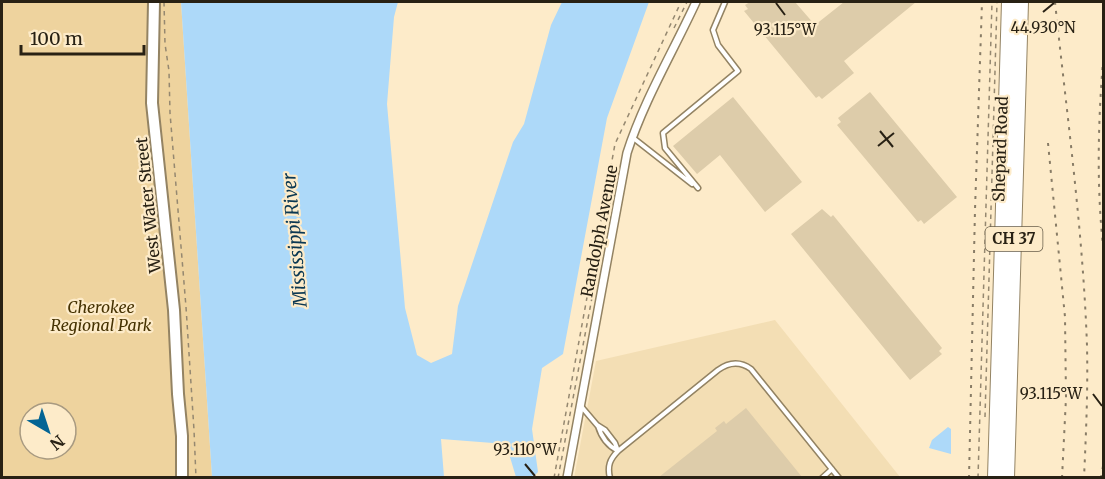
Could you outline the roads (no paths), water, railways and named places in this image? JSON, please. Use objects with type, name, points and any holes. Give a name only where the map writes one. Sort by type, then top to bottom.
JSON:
[{"type":"highway","name":"Shepard Road","points":[[995,477],[1009,2]]},
{"type":"highway","name":"Shepard Road","points":[[1007,477],[1021,2]]},
{"type":"street","name":"West Water Street","points":[[154,2],[152,102],[174,310],[182,436],[182,477]]},
{"type":"street","name":"Randolph Avenue","points":[[567,477],[623,171],[646,102],[696,2]]},
{"type":"lane","points":[[633,137],[698,188],[665,147],[663,133],[738,71],[717,45],[713,30],[725,2]]},
{"type":"lane","points":[[610,477],[609,464],[618,451],[725,365],[732,363],[751,369],[839,477]]},
{"type":"lane","points":[[580,404],[597,425],[605,430],[618,451]]},
{"type":"lane","points":[[822,477],[832,469]]},
{"type":"water","name":"Mississippi River","points":[[181,2],[398,2],[394,17],[387,104],[405,308],[417,355],[431,363],[452,354],[458,306],[513,142],[524,124],[551,25],[562,2],[649,2],[607,118],[563,354],[542,368],[532,429],[538,472],[533,477],[516,477],[506,444],[441,439],[444,477],[212,477]]},
{"type":"water","points":[[948,427],[951,429],[951,454],[929,448],[932,440]]},
{"type":"railway","points":[[969,478],[982,2]]},
{"type":"railway","points":[[1055,2],[1074,174],[1085,303],[1087,379],[1084,478]]},
{"type":"railway","points":[[1104,49],[1099,152],[1104,255]]},
{"type":"railway","points":[[1048,143],[1065,317],[1066,398],[1062,478]]},
{"type":"railway","points":[[1101,478],[1104,460]]},
{"type":"park label","name":"Cherokee Regional Park","points":[[101,316]]}]
